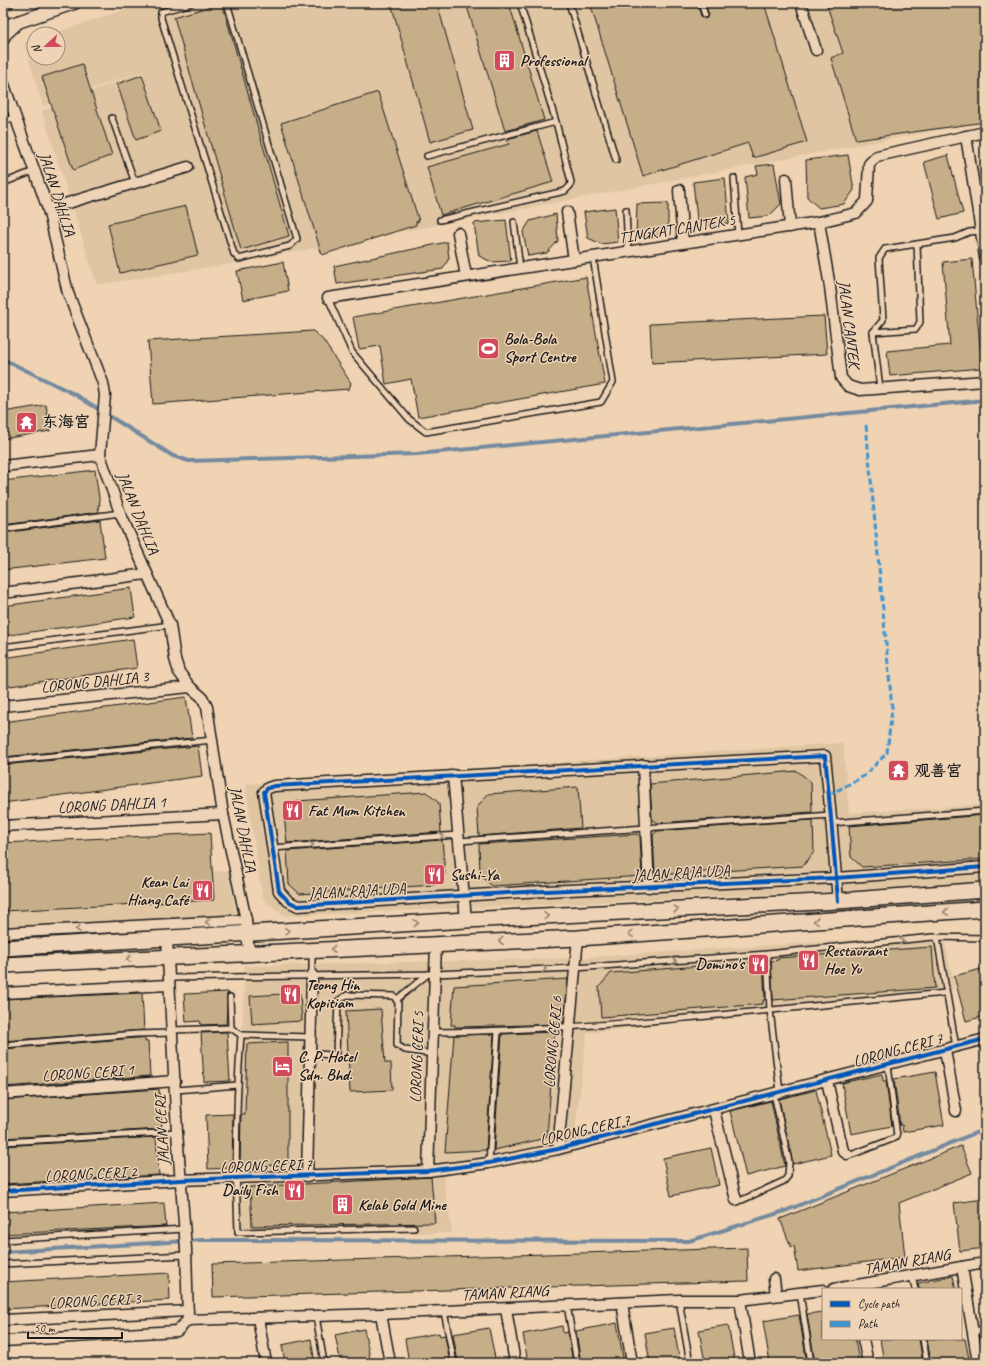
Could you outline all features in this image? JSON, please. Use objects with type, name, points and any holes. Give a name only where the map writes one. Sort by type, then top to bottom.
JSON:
[{"type":"main road","points":[[3,948],[168,939],[247,927],[466,920],[838,901],[985,890]]},
{"type":"main road","points":[[3,965],[578,938],[985,909]]},
{"type":"street","points":[[3,4],[7,3]]},
{"type":"street","points":[[3,27],[74,3]]},
{"type":"street","points":[[801,3],[816,50]]},
{"type":"street","points":[[3,38],[5,34],[18,22]]},
{"type":"street","name":"JALAN DAHLIA","points":[[3,82],[48,209],[68,293],[103,383],[105,395],[100,455],[120,513],[146,574],[158,596],[170,624],[175,659],[179,672],[190,687],[202,697],[207,708],[223,814],[247,927],[249,953]]},
{"type":"street","name":"TINGKAT CANTEK 5","points":[[328,298],[790,227],[856,213],[866,201],[869,164],[877,156],[985,132]]},
{"type":"street","points":[[966,136],[985,256]]},
{"type":"street","points":[[48,209],[188,167]]},
{"type":"street","points":[[786,179],[790,227]]},
{"type":"street","points":[[678,190],[683,243]]},
{"type":"street","points":[[567,212],[574,260]]},
{"type":"street","name":"JALAN CANTEK","points":[[819,222],[830,287],[841,378],[848,386],[860,390],[985,381]]},
{"type":"street","points":[[458,232],[466,276]]},
{"type":"street","points":[[3,466],[100,455]]},
{"type":"street","points":[[3,593],[146,574]]},
{"type":"street","name":"LORONG DAHLIA 3","points":[[3,706],[190,687]]},
{"type":"street","name":"JALAN RAJA UDA","points":[[831,819],[825,756],[453,775],[274,786],[268,788],[264,792],[279,891],[288,901],[298,906],[464,896],[836,878],[985,867]]},
{"type":"street","points":[[643,765],[649,887]]},
{"type":"street","points":[[453,775],[466,920]]},
{"type":"street","name":"LORONG DAHLIA 1","points":[[3,826],[223,814]]},
{"type":"street","points":[[831,819],[838,901]]},
{"type":"street","points":[[3,933],[247,927]]},
{"type":"street","name":"LORONG CERI 6","points":[[558,1149],[578,938]]},
{"type":"street","name":"JALAN CERI","points":[[168,939],[177,1132],[186,1252],[188,1316]]},
{"type":"street","name":"LORONG CERI 5","points":[[428,1171],[433,1054],[431,974],[436,944]]},
{"type":"street","points":[[307,1176],[312,976]]},
{"type":"street","points":[[3,993],[169,982]]},
{"type":"street","name":"LORONG CERI 7","points":[[180,1180],[428,1171],[489,1163],[558,1149],[985,1040]]},
{"type":"street","points":[[944,1050],[956,1111]]},
{"type":"street","points":[[827,1081],[843,1150],[847,1154]]},
{"type":"street","name":"LORONG CERI 1","points":[[3,1094],[175,1085]]},
{"type":"street","points":[[714,1110],[736,1200]]},
{"type":"street","name":"LORONG CERI 2","points":[[3,1191],[180,1180]]},
{"type":"street","name":"TAMAN RIANG","points":[[854,1288],[912,1276],[985,1264]]},
{"type":"street","points":[[962,1267],[978,1363]]},
{"type":"street","points":[[774,1279],[776,1295]]},
{"type":"street","name":"TAMAN RIANG","points":[[188,1316],[258,1318],[381,1314],[679,1300],[740,1300],[822,1290]]},
{"type":"street","points":[[740,1300],[750,1363]]},
{"type":"street","points":[[622,1303],[632,1363]]},
{"type":"street","points":[[506,1308],[515,1363]]},
{"type":"street","points":[[381,1314],[390,1363]]},
{"type":"street","points":[[3,1341],[177,1331],[188,1316]]},
{"type":"street","name":"LORONG CERI 3","points":[[3,1320],[188,1316]]},
{"type":"street","points":[[258,1318],[266,1363]]},
{"type":"street","points":[[864,1340],[868,1363]]},
{"type":"lane","points":[[191,3],[161,12],[161,18],[234,254],[239,259],[290,246],[297,239],[227,3]]},
{"type":"lane","points":[[440,220],[564,191],[570,186],[571,182],[556,122],[520,3]]},
{"type":"lane","points":[[569,3],[616,160]]},
{"type":"lane","points":[[700,3],[704,15]]},
{"type":"lane","points":[[3,121],[16,117]]},
{"type":"lane","points":[[112,118],[135,183]]},
{"type":"lane","points":[[427,156],[556,122]]},
{"type":"lane","points":[[3,183],[34,171]]},
{"type":"lane","points":[[734,178],[738,235]]},
{"type":"lane","points":[[626,210],[628,251]]},
{"type":"lane","points":[[514,222],[520,268]]},
{"type":"lane","points":[[880,388],[873,332],[883,320],[879,258],[885,249],[955,238],[969,232],[980,231]]},
{"type":"lane","points":[[873,332],[916,329],[920,322],[917,244]]},
{"type":"lane","points":[[328,298],[352,352],[409,419],[426,432],[601,402],[613,382],[593,257]]},
{"type":"lane","points":[[3,529],[120,513]]},
{"type":"lane","points":[[3,647],[170,624]]},
{"type":"lane","points":[[3,762],[213,740]]},
{"type":"lane","points":[[272,848],[985,811]]},
{"type":"lane","points":[[169,982],[575,968],[767,954],[937,937],[985,938]]},
{"type":"lane","points":[[937,937],[945,993],[956,1047]]},
{"type":"lane","points":[[311,950],[312,976]]},
{"type":"lane","points":[[736,1200],[742,1200],[784,1182],[788,1176],[789,1162],[777,1093],[767,954]]},
{"type":"lane","points":[[396,1000],[431,974]]},
{"type":"lane","points":[[433,1032],[498,1031],[570,1026],[770,1010],[945,993]]},
{"type":"lane","points":[[310,1053],[330,1055],[336,1054],[338,1001],[347,996],[394,996],[398,1002],[397,1045],[405,1050],[433,1054]]},
{"type":"lane","points":[[230,997],[231,1028]]},
{"type":"lane","points":[[3,1045],[231,1028],[241,1035],[310,1037]]},
{"type":"lane","points":[[489,1163],[498,1031]]},
{"type":"lane","points":[[241,1035],[238,1085],[236,1179],[238,1232],[414,1228]]},
{"type":"lane","points":[[847,1154],[851,1155],[897,1136],[888,1065]]},
{"type":"lane","points":[[175,1085],[238,1085]]},
{"type":"lane","points":[[3,1142],[177,1132]]},
{"type":"lane","points":[[3,1240],[184,1231]]},
{"type":"lane","points":[[3,1264],[186,1252]]},
{"type":"lane","points":[[912,1276],[915,1288]]},
{"type":"lane","points":[[800,1293],[811,1363]]},
{"type":"lane","points":[[679,1300],[690,1363]]},
{"type":"lane","points":[[567,1305],[577,1363]]},
{"type":"lane","points":[[444,1311],[454,1363]]},
{"type":"lane","points":[[316,1316],[324,1363]]},
{"type":"lane","points":[[973,1332],[985,1329]]},
{"type":"lane","points":[[923,1340],[927,1363]]},
{"type":"shaded area","points":[[144,3],[985,3],[985,121],[236,263],[97,285],[42,111],[151,68],[43,106],[31,66],[66,66],[66,29]]},
{"type":"shaded area","points":[[843,743],[849,813],[985,805],[985,881],[816,892],[285,916],[263,899],[245,784]]},
{"type":"shaded area","points":[[229,871],[237,919],[3,936],[3,882]]},
{"type":"shaded area","points":[[943,934],[955,989],[587,1033],[572,1155],[443,1176],[452,1233],[234,1233],[245,966],[575,958]]},
{"type":"building","points":[[222,3],[289,236],[241,250],[174,17]]},
{"type":"building","points":[[391,3],[437,3],[473,130],[430,142]]},
{"type":"building","name":"Professional","points":[[466,3],[509,3],[544,120],[505,131]]},
{"type":"building","points":[[590,3],[697,3],[701,16],[705,19],[709,15],[705,3],[764,3],[807,142],[753,158],[748,143],[643,176]]},
{"type":"building","points":[[826,3],[985,3],[985,122],[856,140],[831,58],[843,53]]},
{"type":"building","points":[[82,64],[112,155],[73,170],[42,77]]},
{"type":"building","points":[[142,75],[161,131],[136,140],[117,84]]},
{"type":"building","points":[[378,92],[419,221],[416,222],[416,225],[322,255],[281,123]]},
{"type":"building","points":[[537,131],[553,182],[441,215],[427,167],[509,144],[507,139]]},
{"type":"building","points":[[848,155],[854,190],[844,204],[819,208],[807,197],[806,160]]},
{"type":"building","points":[[948,155],[963,213],[939,219],[924,162]]},
{"type":"building","points":[[774,164],[781,204],[769,216],[749,218],[745,177],[758,174],[756,166]]},
{"type":"building","points":[[725,178],[729,223],[712,226],[697,219],[693,182]]},
{"type":"building","points":[[668,203],[668,227],[657,237],[636,237],[637,204]]},
{"type":"building","points":[[186,206],[198,255],[120,273],[108,224]]},
{"type":"building","points":[[615,208],[618,242],[601,244],[588,238],[584,212]]},
{"type":"building","points":[[556,214],[558,241],[547,253],[528,256],[523,232],[530,221]]},
{"type":"building","points":[[506,220],[511,261],[492,262],[479,256],[474,223]]},
{"type":"building","points":[[447,242],[449,258],[443,269],[337,284],[334,266]]},
{"type":"building","points":[[972,259],[982,368],[890,376],[887,351],[950,345],[943,262]]},
{"type":"building","points":[[283,262],[288,291],[243,300],[237,271]]},
{"type":"building","name":"Bola-Bola Sport Centre","points":[[586,277],[605,384],[418,417],[411,379],[386,384],[380,346],[359,349],[353,317]]},
{"type":"building","points":[[824,316],[827,354],[652,363],[650,324]]},
{"type":"building","points":[[313,331],[323,340],[351,383],[349,389],[153,404],[148,341]]},
{"type":"building","name":"东海宫","points":[[46,405],[50,431],[3,439],[3,412]]},
{"type":"building","points":[[95,470],[100,505],[98,505],[99,512],[3,525],[3,481]]},
{"type":"building","points":[[100,520],[105,558],[3,570],[3,533]]},
{"type":"building","points":[[131,588],[135,617],[3,636],[3,606]]},
{"type":"building","points":[[133,639],[137,668],[3,687],[3,658]]},
{"type":"building","points":[[186,697],[192,738],[3,757],[3,722]]},
{"type":"building","points":[[198,746],[202,776],[3,803],[3,765]]},
{"type":"building","points":[[797,771],[811,782],[812,812],[658,823],[652,819],[650,784]]},
{"type":"building","points":[[578,787],[581,828],[479,836],[477,807],[488,794]]},
{"type":"building","points":[[426,792],[439,803],[441,832],[287,843],[284,815],[297,801]]},
{"type":"building","points":[[985,815],[985,859],[862,867],[851,857],[849,826]]},
{"type":"building","points":[[813,820],[814,852],[803,866],[655,875],[653,835],[657,831]]},
{"type":"building","points":[[210,833],[214,900],[3,911],[3,843]]},
{"type":"building","points":[[638,834],[640,836],[642,876],[492,886],[480,875],[479,844]]},
{"type":"building","points":[[442,840],[445,874],[434,885],[300,894],[289,884],[287,851]]},
{"type":"building","points":[[932,947],[935,988],[773,1000],[771,961],[778,960],[778,958]]},
{"type":"building","points":[[763,961],[765,1000],[763,1000],[763,1004],[601,1017],[599,987],[611,973]]},
{"type":"building","points":[[985,968],[985,1016],[966,1021],[954,976]]},
{"type":"building","points":[[568,979],[564,1022],[556,1022],[556,1024],[497,1026],[455,1027],[455,1025],[451,1025],[454,986]]},
{"type":"building","points":[[228,992],[226,1024],[201,1025],[200,1021],[186,1022],[184,994]]},
{"type":"building","points":[[142,993],[144,1030],[3,1041],[3,999]]},
{"type":"building","points":[[300,993],[302,1021],[252,1024],[250,996]]},
{"type":"building","points":[[381,1009],[385,1063],[391,1063],[392,1090],[350,1092],[346,1011]]},
{"type":"building","points":[[227,1032],[230,1081],[204,1082],[201,1033]]},
{"type":"building","points":[[555,1032],[547,1136],[542,1139],[494,1150],[502,1034]]},
{"type":"building","points":[[494,1034],[486,1150],[445,1152],[454,1035]]},
{"type":"building","points":[[145,1038],[145,1042],[148,1041],[150,1076],[3,1087],[3,1049]]},
{"type":"building","points":[[288,1042],[288,1163],[282,1166],[240,1164],[241,1114],[245,1114],[247,1044]]},
{"type":"building","points":[[935,1072],[944,1125],[903,1132],[902,1125],[900,1125],[894,1079]]},
{"type":"building","points":[[882,1074],[883,1081],[886,1081],[892,1126],[851,1134],[842,1083]]},
{"type":"building","points":[[159,1089],[162,1129],[3,1138],[3,1100]]},
{"type":"building","points":[[816,1090],[831,1155],[793,1164],[779,1099]]},
{"type":"building","points":[[771,1101],[785,1166],[746,1176],[730,1111]]},
{"type":"building","points":[[233,1114],[232,1168],[208,1169],[206,1115]]},
{"type":"building","points":[[156,1137],[159,1175],[3,1184],[3,1146]]},
{"type":"building","points":[[961,1146],[972,1173],[899,1203],[905,1257],[798,1271],[794,1246],[791,1247],[780,1219]]},
{"type":"building","points":[[711,1148],[719,1185],[671,1196],[663,1158]]},
{"type":"building","name":"Kelab Gold Mine","points":[[431,1177],[435,1223],[252,1226],[250,1187]]},
{"type":"building","points":[[985,1199],[985,1248],[960,1251],[954,1203]]},
{"type":"building","points":[[164,1203],[166,1226],[3,1234],[3,1212]]},
{"type":"building","points":[[747,1248],[748,1281],[213,1297],[212,1264]]},
{"type":"building","points":[[169,1273],[170,1300],[3,1309],[3,1282]]},
{"type":"building","points":[[953,1276],[956,1288],[919,1288],[918,1283]]},
{"type":"building","points":[[822,1312],[822,1340],[855,1340],[859,1363],[815,1363],[807,1314]]},
{"type":"building","points":[[799,1315],[807,1363],[770,1363],[763,1321]]},
{"type":"building","points":[[617,1323],[624,1363],[581,1363],[576,1331]]},
{"type":"building","points":[[728,1325],[735,1363],[705,1363],[699,1330]]},
{"type":"building","points":[[562,1326],[563,1333],[568,1332],[573,1363],[528,1363],[523,1334]]},
{"type":"building","points":[[489,1328],[496,1363],[458,1363],[453,1334]]},
{"type":"building","points":[[674,1328],[680,1363],[650,1363],[645,1333]]},
{"type":"building","points":[[364,1329],[371,1363],[341,1363],[335,1335]]},
{"type":"building","points":[[439,1333],[440,1336],[445,1335],[450,1363],[409,1363],[405,1339]]},
{"type":"building","points":[[311,1339],[315,1363],[285,1363],[282,1345]]},
{"type":"building","points":[[965,1339],[970,1363],[931,1363],[927,1340]]},
{"type":"building","points":[[880,1340],[919,1340],[923,1363],[884,1363]]},
{"type":"waterway","points":[[3,359],[76,395],[173,456],[189,461],[417,454],[985,400]]},
{"type":"waterway","points":[[3,1252],[203,1240],[689,1241],[785,1211],[985,1129]]},
{"type":"marked path","points":[[829,795],[864,776],[887,753],[892,708],[866,425]]},
{"type":"cycle path","points":[[838,901],[836,883],[835,864],[825,756],[274,786],[268,788],[264,792],[279,891],[288,901],[298,906],[524,892],[836,878],[985,867]]},
{"type":"cycle path","points":[[3,1191],[180,1180],[428,1171],[489,1163],[558,1149],[985,1039]]},
{"type":"place","name":"Professional","points":[[505,61]]},
{"type":"place","name":"Bola-Bola Sport Centre","points":[[489,348]]},
{"type":"place","name":"东海宫","points":[[26,422]]},
{"type":"place","name":"观善宫","points":[[899,771]]},
{"type":"place","name":"Fat Mum Kitchen","points":[[293,811]]},
{"type":"place","name":"Sushi-Ya","points":[[435,875]]},
{"type":"place","name":"Kean Lai Hiang Café","points":[[203,891]]},
{"type":"place","name":"Restaurant Hoe Yu","points":[[809,960]]},
{"type":"place","name":"Domino's","points":[[759,964]]},
{"type":"place","name":"Teong Hin Kopitiam","points":[[291,994]]},
{"type":"place","name":"C. P. Hotel Sdn. Bhd.","points":[[283,1066]]},
{"type":"place","name":"Daily Fish","points":[[294,1190]]},
{"type":"place","name":"Kelab Gold Mine","points":[[342,1205]]}]
